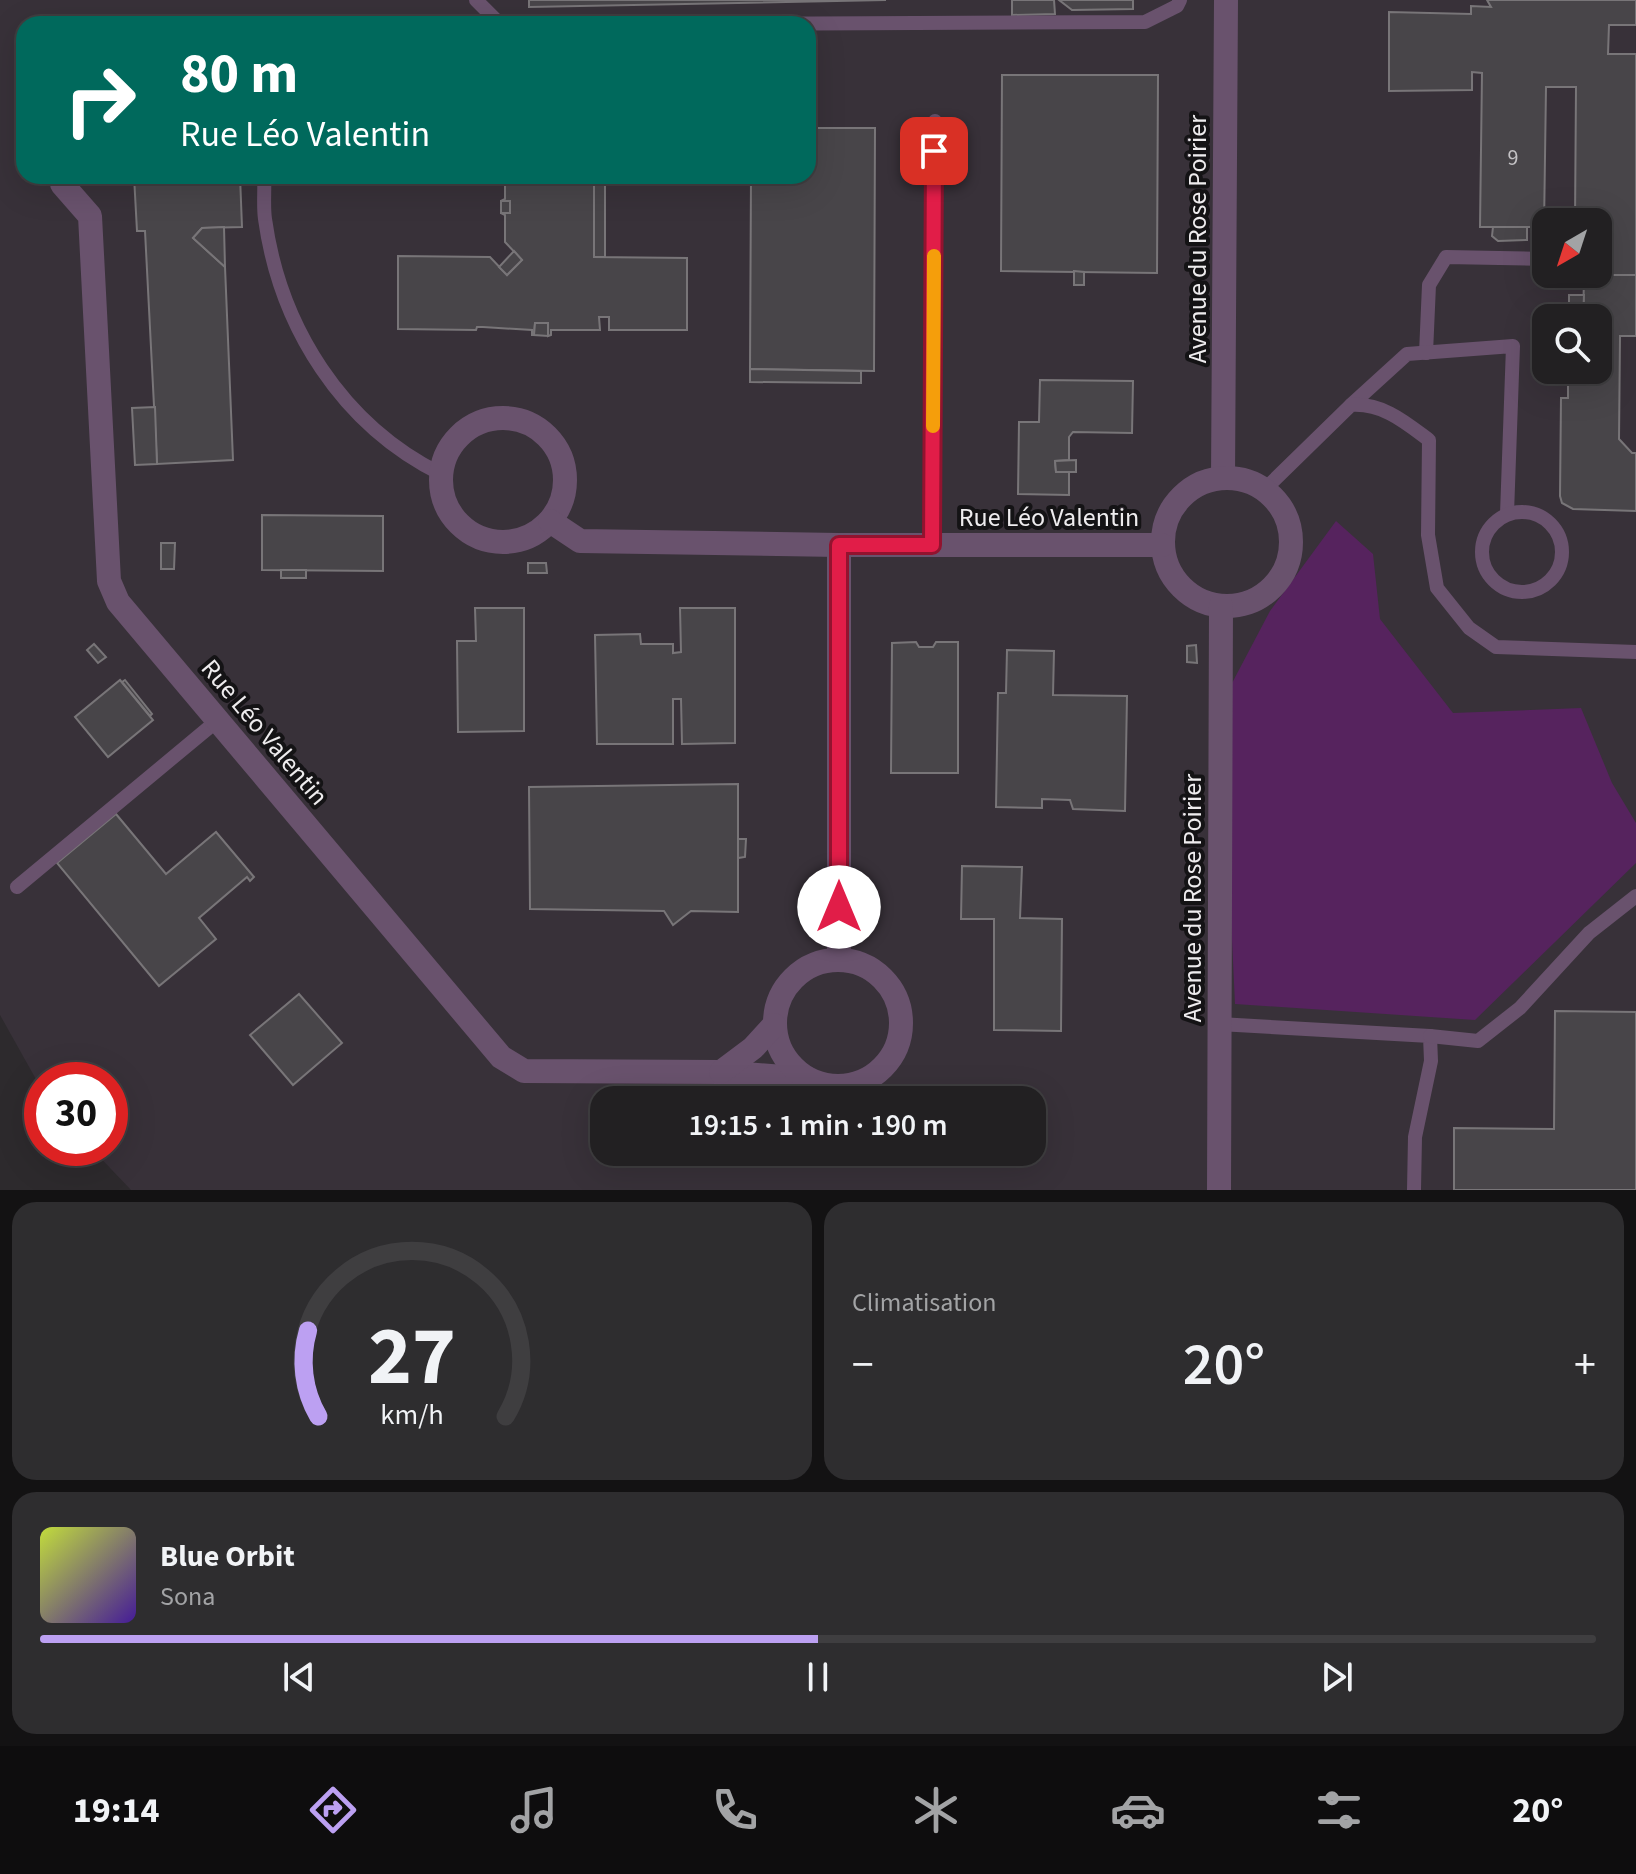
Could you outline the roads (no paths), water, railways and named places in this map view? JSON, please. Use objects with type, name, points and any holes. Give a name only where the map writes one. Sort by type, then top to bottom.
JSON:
[{"type":"street","name":"Avenue du Rose Poirier","points":[[1223,478],[1226,0]]},
{"type":"street","name":"Rue Léo Valentin","points":[[62,184],[90,216],[109,581],[118,602],[501,1057],[524,1071],[721,1072],[808,1079],[828,1086],[849,1085],[868,1079],[885,1066],[896,1049],[902,1029],[900,1007],[892,989],[878,973],[859,963],[839,959]]},
{"type":"street","points":[[494,418],[516,419],[536,427],[552,441],[563,460],[566,482],[562,503],[550,521],[535,534],[517,541],[498,542],[479,537],[462,527],[442,493],[441,474],[446,455],[457,438],[474,425],[494,418]]},
{"type":"street","points":[[1223,478],[1245,481],[1264,490],[1279,505],[1289,523],[1291,544],[1288,565],[1277,583],[1261,596],[1242,605],[1221,606],[1187,593],[1166,563],[1162,545],[1165,525],[1173,507],[1186,492],[1204,482],[1223,478]]},
{"type":"street","name":"Rue Léo Valentin","points":[[550,521],[580,541],[1162,545]]},
{"type":"street","points":[[808,1079],[782,1054],[774,1025],[778,1001],[787,983],[819,961],[839,959],[839,545]]},
{"type":"street","name":"Avenue du Rose Poirier","points":[[1219,1190],[1221,606]]},
{"type":"street","points":[[721,1072],[753,1048],[774,1025]]},
{"type":"lane","points":[[476,0],[492,16]]},
{"type":"lane","points":[[816,23],[1145,22],[1177,6],[1180,0]]},
{"type":"lane","points":[[932,545],[935,121]]},
{"type":"lane","points":[[264,184],[265,218],[280,280],[301,338],[334,388],[367,424],[411,459],[441,474]]},
{"type":"lane","points":[[1426,353],[1429,285],[1446,257],[1532,259]]},
{"type":"lane","points":[[1264,490],[1407,354],[1513,346],[1507,514]]},
{"type":"lane","points":[[1351,405],[1368,404],[1398,416],[1429,440],[1428,535],[1437,588],[1469,628],[1496,647],[1636,652]]},
{"type":"lane","points":[[1507,514],[1534,514],[1546,520],[1555,530],[1562,556],[1559,569],[1541,588],[1516,592],[1504,589],[1486,571],[1481,558],[1482,544],[1487,531],[1507,514]]},
{"type":"lane","points":[[17,887],[218,720]]},
{"type":"lane","points":[[1219,1024],[1478,1041],[1520,1008],[1589,933],[1636,896]]},
{"type":"lane","points":[[1414,1190],[1415,1137],[1431,1061],[1430,1036]]}]
